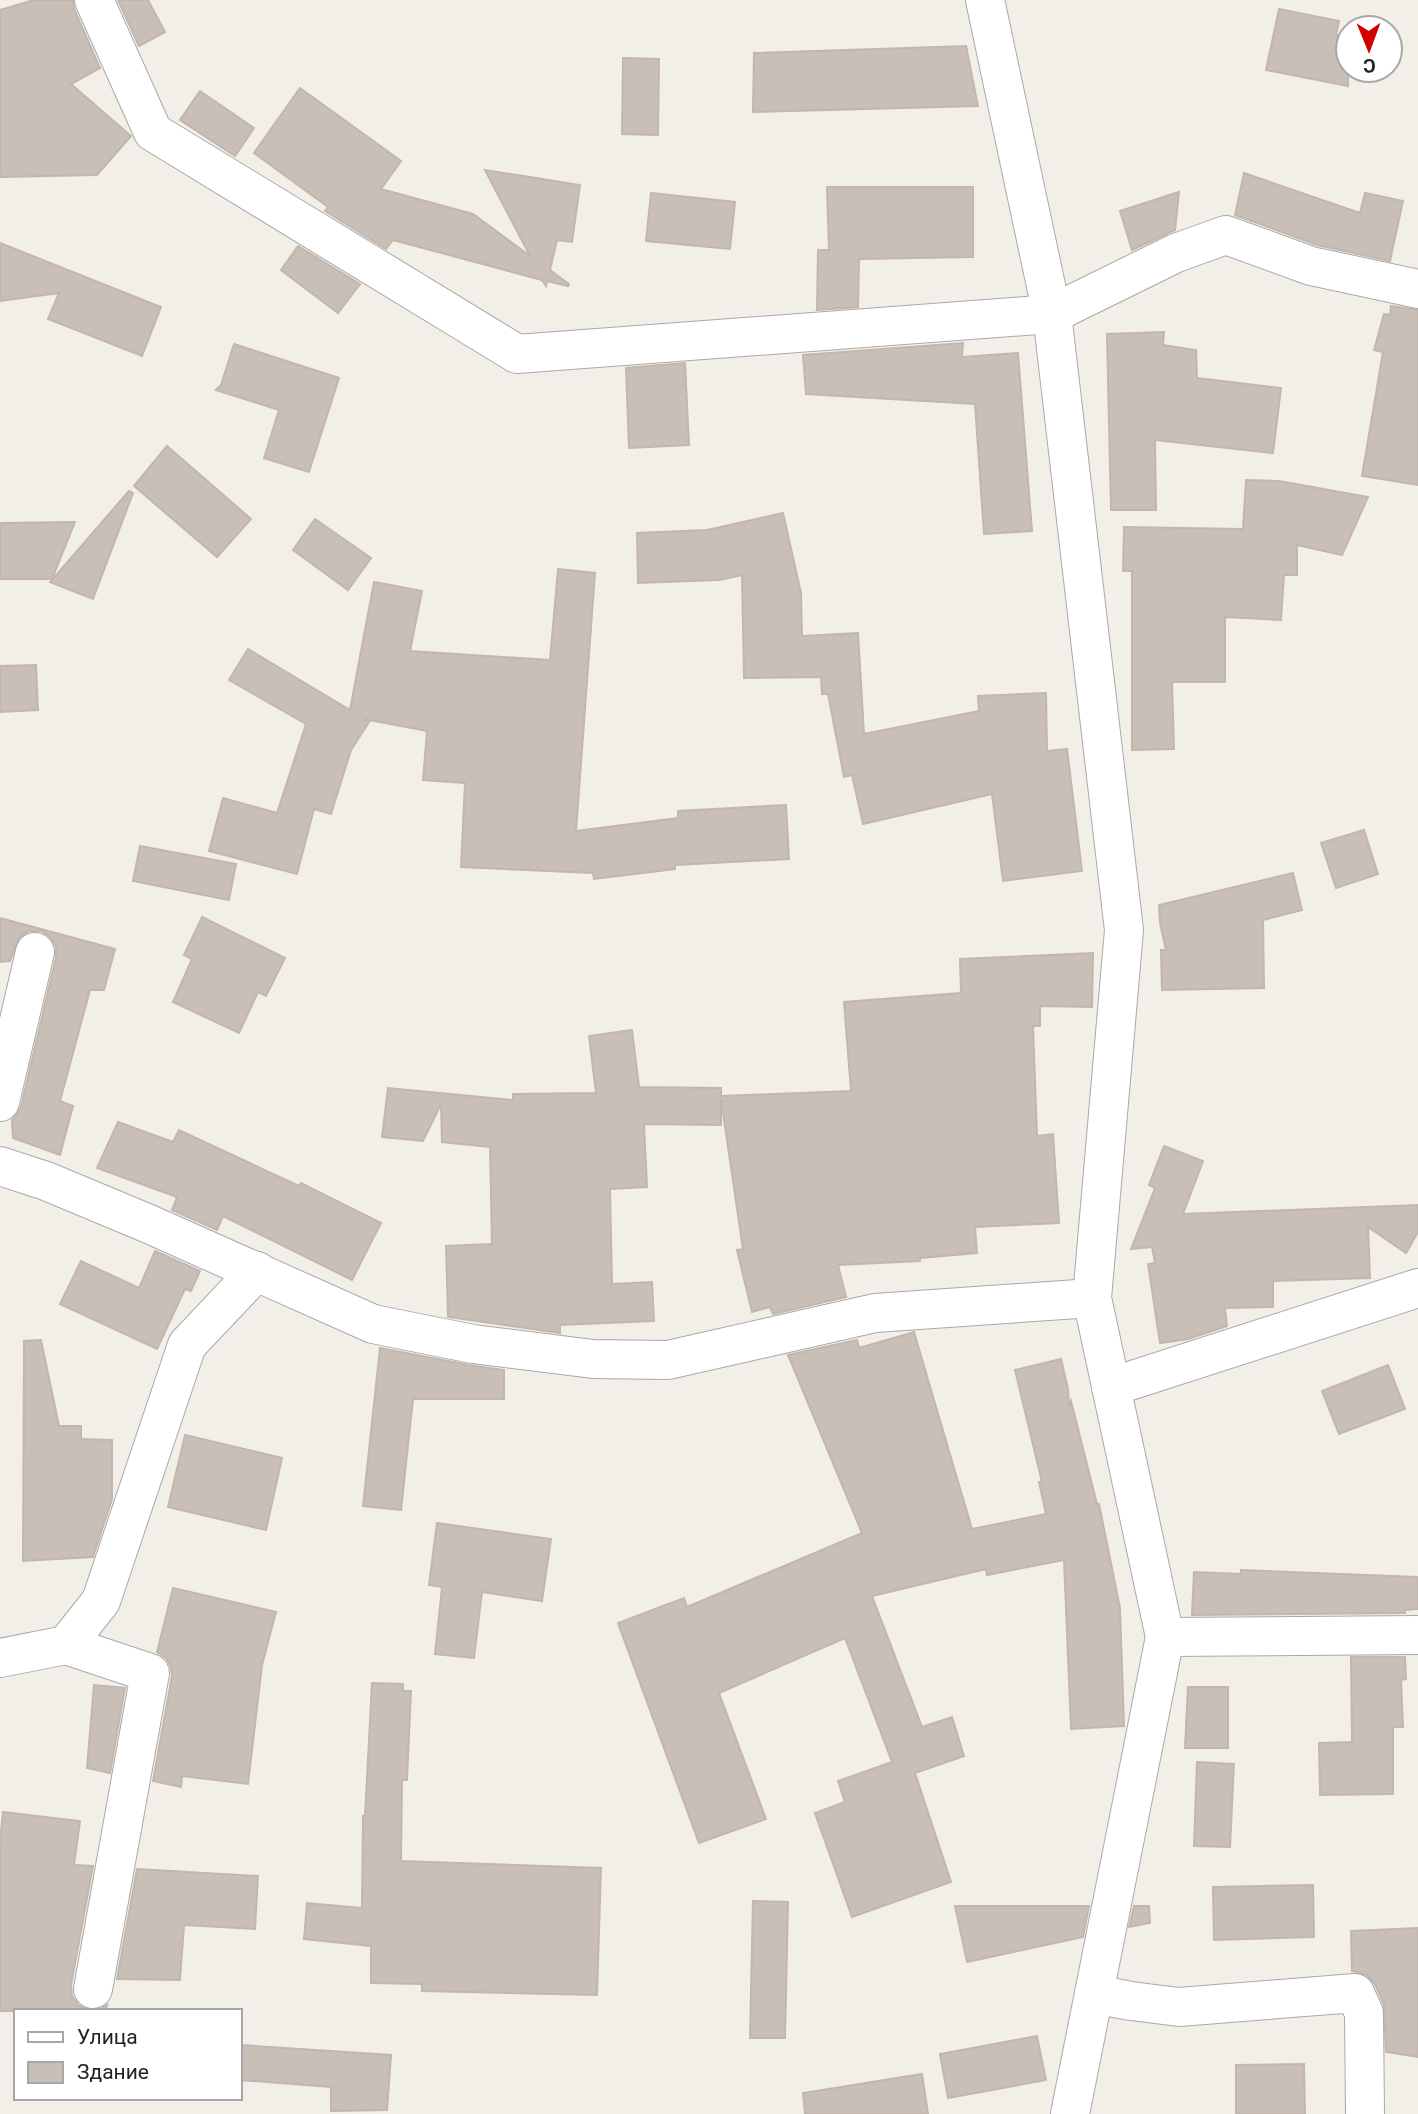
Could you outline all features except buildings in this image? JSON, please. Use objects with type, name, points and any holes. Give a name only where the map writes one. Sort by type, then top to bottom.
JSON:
[{"type":"street","points":[[94,0],[153,132],[517,354],[1052,314],[1176,253],[1226,235],[1311,265],[1418,289]]},
{"type":"street","points":[[985,0],[1052,314],[1124,930],[1092,1298],[1165,1637],[1070,2114]]},
{"type":"street","points":[[0,1102],[35,952]]},
{"type":"street","points":[[0,1166],[46,1181],[373,1324],[473,1343],[593,1359],[668,1360],[875,1312],[1092,1298]]},
{"type":"street","points":[[66,1645],[101,1601],[187,1345],[257,1271]]},
{"type":"street","points":[[1111,1387],[1418,1288]]},
{"type":"street","points":[[1165,1637],[1418,1635]]},
{"type":"street","points":[[0,1658],[66,1645],[150,1673],[93,1989]]},
{"type":"street","points":[[1094,1994],[1179,2007],[1355,1993],[1364,2013],[1365,2114]]}]
